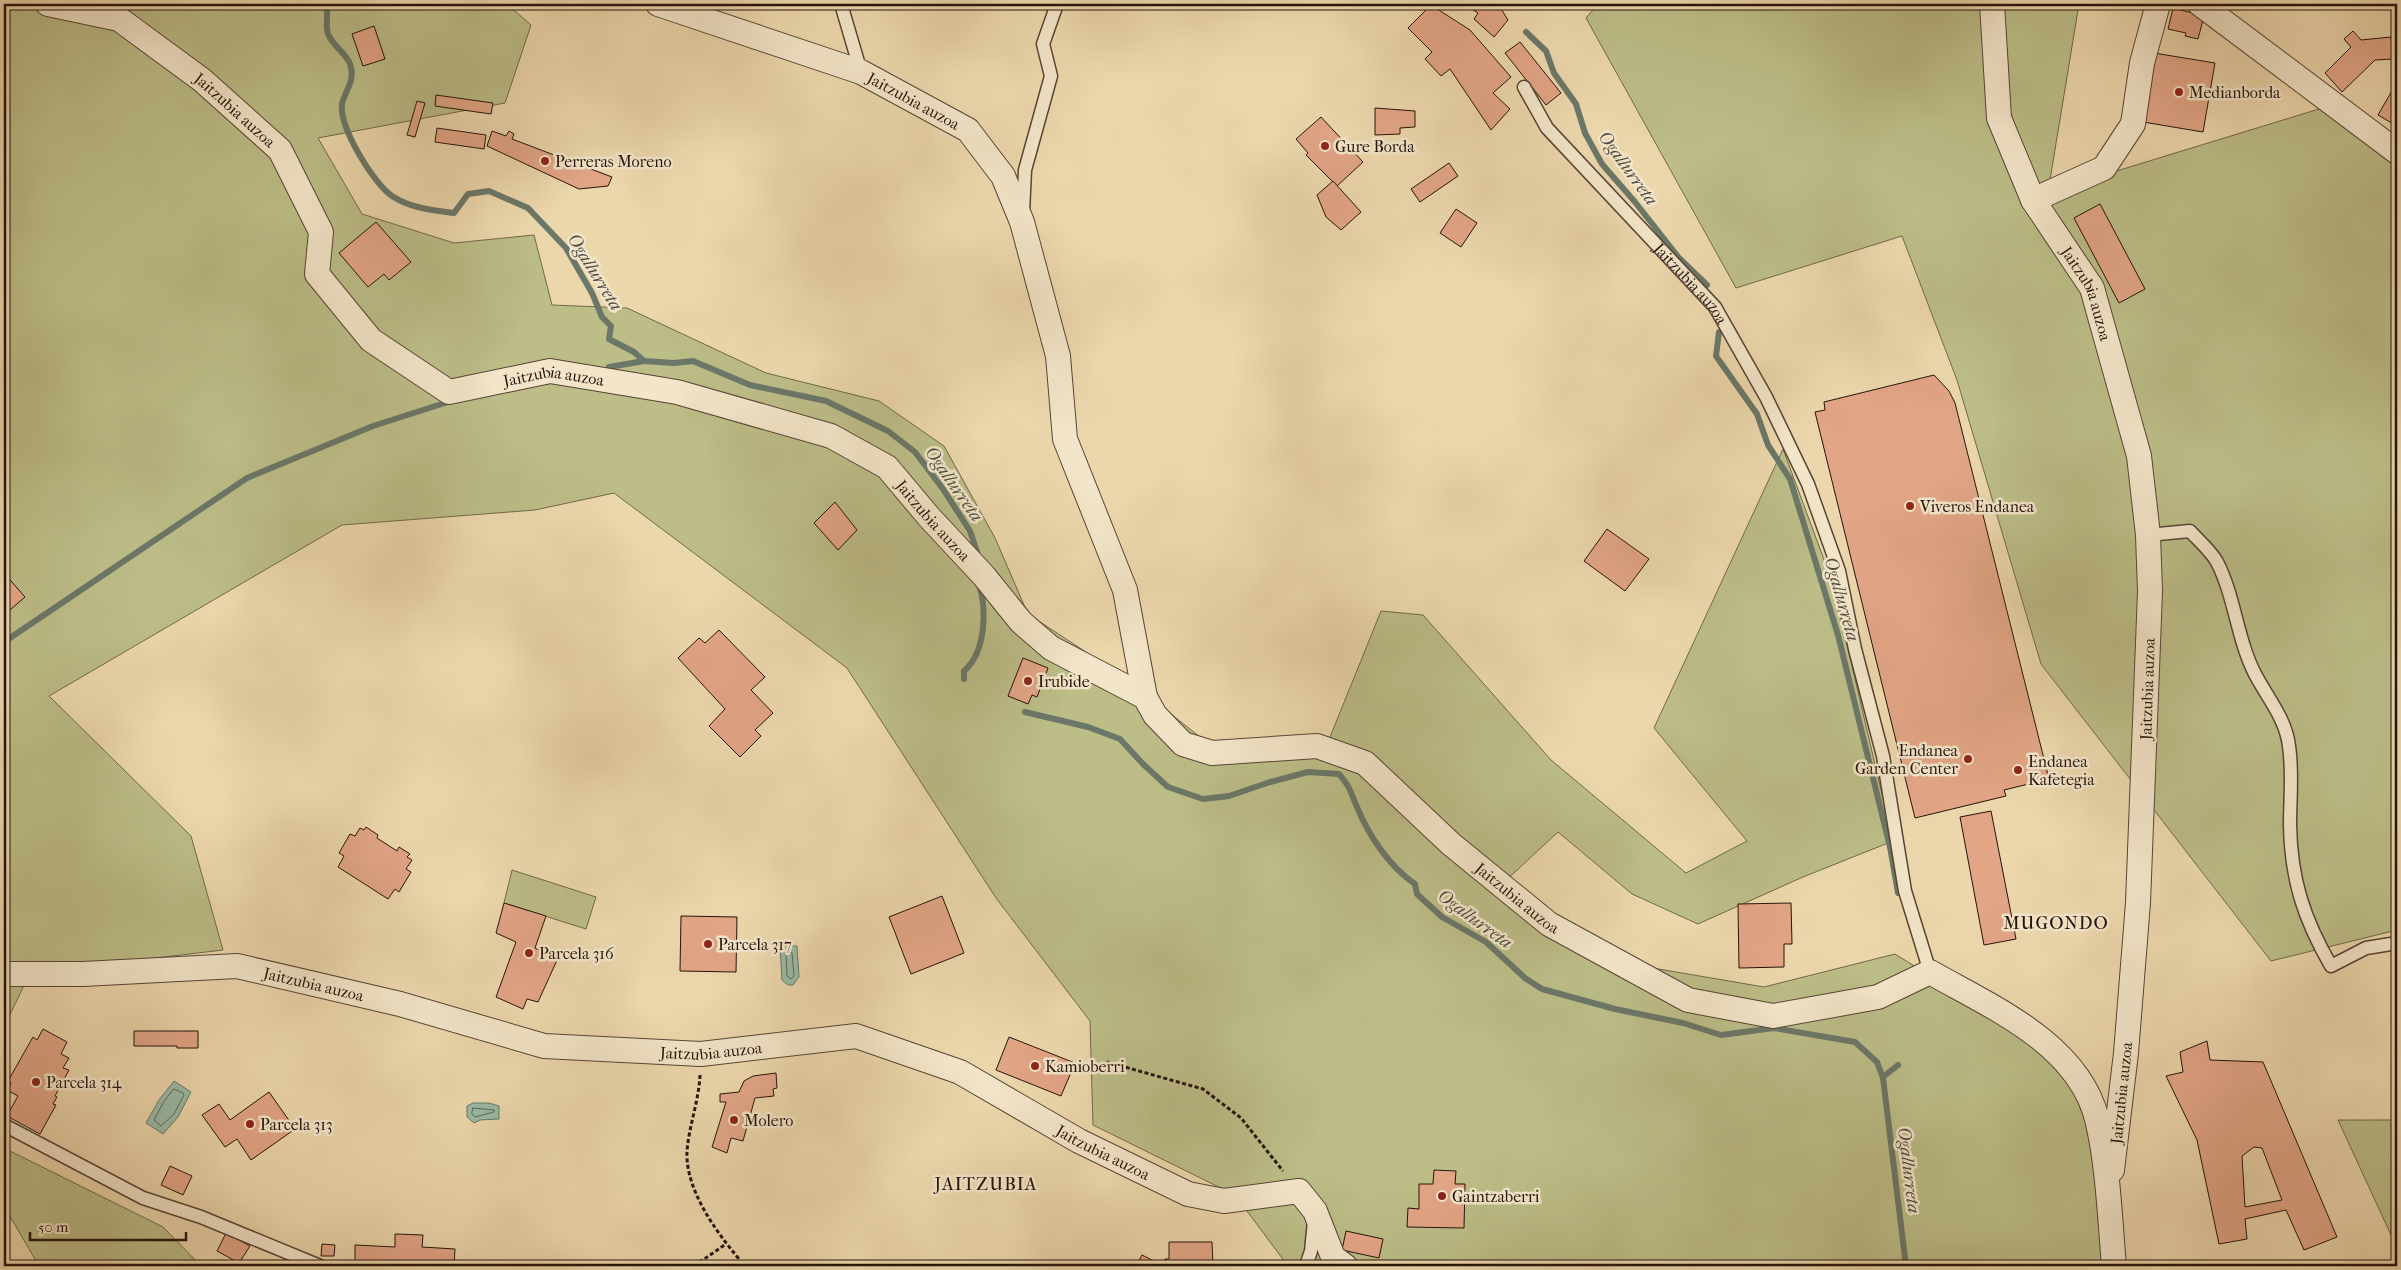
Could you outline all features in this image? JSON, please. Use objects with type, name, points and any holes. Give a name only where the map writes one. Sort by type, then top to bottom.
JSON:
[{"type":"street","name":"Jaitzubia auzoa","points":[[48,4],[118,19],[202,80],[280,150],[321,232],[317,274],[372,340],[449,392],[550,371],[677,392],[831,436],[887,467],[929,517],[984,576],[1021,622],[1050,648],[1145,697]]},
{"type":"street","name":"Jaitzubia auzoa","points":[[658,4],[861,72],[968,130],[1003,176],[1022,222],[1058,356],[1065,438],[1125,590],[1145,697],[1155,715],[1183,744],[1212,752],[1317,746],[1365,763],[1451,844],[1549,924],[1688,1000],[1773,1016],[1878,997],[1930,972],[2035,1034],[2066,1063],[2085,1092],[2097,1118],[2109,1202],[2114,1266]]},
{"type":"street","name":"Jaitzubia auzoa","points":[[1992,4],[1999,118],[2033,200],[2092,288],[2139,456],[2148,535],[2150,591],[2138,902],[2126,1053],[2109,1202]]},
{"type":"street","points":[[2033,200],[2104,168],[2133,124],[2142,63],[2158,4]]},
{"type":"street","points":[[2200,4],[2397,152]]},
{"type":"street","name":"Jaitzubia auzoa","points":[[4,974],[83,974],[237,966],[400,1004],[544,1046],[701,1054],[856,1036],[960,1072],[1079,1141],[1188,1194],[1224,1201],[1299,1191]]},
{"type":"street","points":[[1299,1191],[1315,1211],[1333,1257],[1345,1266]]},
{"type":"lane","points":[[841,4],[861,72]]},
{"type":"lane","points":[[1022,222],[1026,170],[1051,76],[1043,44],[1057,4]]},
{"type":"lane","name":"Jaitzubia auzoa","points":[[1524,87],[1547,128],[1715,306],[1766,397],[1808,484],[1839,571],[1855,649],[1883,756],[1904,891],[1930,972]]},
{"type":"lane","points":[[2148,535],[2190,531],[2217,561],[2233,603],[2255,673],[2273,700],[2289,742],[2293,778],[2290,825],[2293,867],[2302,906],[2312,934],[2331,966],[2366,948],[2397,943]]},
{"type":"lane","points":[[4,1125],[143,1198],[201,1217],[320,1266]]},
{"type":"lane","points":[[1306,1266],[1311,1251],[1315,1211]]},
{"type":"path","points":[[701,1054],[700,1079],[687,1153],[694,1192],[726,1244],[746,1266]]},
{"type":"path","points":[[1107,1062],[1203,1089],[1241,1118],[1299,1191]]},
{"type":"path","points":[[694,1266],[726,1244]]},
{"type":"green space","points":[[4,4],[507,4],[531,25],[505,103],[318,138],[362,214],[454,243],[534,235],[552,305],[627,308],[766,373],[879,401],[944,446],[995,538],[1028,614],[1124,677],[1214,748],[1324,752],[1381,611],[1423,615],[1551,760],[1686,873],[1747,841],[1654,728],[1783,449],[1832,581],[1893,841],[1803,877],[1698,924],[1632,894],[1558,832],[1501,885],[1594,958],[1764,987],[1895,954],[2023,1033],[2070,1079],[2092,1140],[2103,1266],[1288,1266],[1235,1195],[1093,1125],[1090,1021],[996,898],[847,668],[614,493],[535,510],[342,525],[49,696],[191,836],[223,950],[30,973],[4,1027]]},
{"type":"green space","points":[[1598,4],[2079,4],[2048,192],[2332,105],[2397,156],[2397,930],[2271,961],[2041,664],[1957,380],[1902,236],[1736,288],[1586,18]]},
{"type":"green space","points":[[512,870],[596,897],[586,929],[504,903]]},
{"type":"green space","points":[[2338,1120],[2397,1120],[2397,1248]]},
{"type":"green space","points":[[4,1148],[163,1227],[201,1266],[39,1266],[4,1206]]},
{"type":"water","points":[[780,946],[797,946],[799,977],[793,985],[788,985],[782,980]]},
{"type":"water","points":[[174,1081],[191,1092],[178,1117],[163,1134],[146,1123],[159,1100]]},
{"type":"water","points":[[473,1103],[489,1103],[499,1106],[499,1119],[480,1120],[474,1123],[467,1117],[467,1106]]},
{"type":"building","points":[[1468,4],[1498,4],[1508,20],[1494,37],[1474,19],[1478,13],[1467,6]]},
{"type":"building","points":[[1431,5],[1470,30],[1511,77],[1493,93],[1510,109],[1491,130],[1450,69],[1441,76],[1425,59],[1432,52],[1408,28]]},
{"type":"building","points":[[2173,8],[2204,16],[2198,39],[2185,36],[2186,33],[2168,29]]},
{"type":"building","points":[[374,26],[385,59],[363,66],[352,34]]},
{"type":"building","points":[[2353,31],[2361,40],[2391,37],[2393,59],[2375,60],[2342,92],[2325,73],[2351,47],[2344,39]]},
{"type":"building","points":[[1520,42],[1561,93],[1546,105],[1505,53]]},
{"type":"building","name":"Medianborda","points":[[2154,53],[2215,63],[2203,132],[2143,122]]},
{"type":"building","points":[[2397,82],[2397,126],[2378,115]]},
{"type":"building","points":[[436,95],[493,103],[491,114],[435,106]]},
{"type":"building","points":[[417,101],[425,103],[415,137],[407,135]]},
{"type":"building","points":[[1375,108],[1415,111],[1415,127],[1400,128],[1400,134],[1375,135]]},
{"type":"building","name":"Gure Borda","points":[[1321,117],[1363,162],[1337,186],[1306,155],[1308,153],[1296,139]]},
{"type":"building","points":[[437,128],[486,135],[484,149],[435,142]]},
{"type":"building","name":"Perreras Moreno","points":[[492,131],[506,136],[509,131],[514,134],[512,139],[612,177],[608,186],[579,189],[487,146]]},
{"type":"building","points":[[1449,163],[1458,176],[1420,202],[1411,189]]},
{"type":"building","points":[[1333,181],[1361,212],[1341,230],[1326,217],[1317,195]]},
{"type":"building","points":[[2100,204],[2145,289],[2119,303],[2074,218]]},
{"type":"building","points":[[1456,209],[1477,223],[1461,247],[1440,233]]},
{"type":"building","points":[[376,222],[411,262],[389,280],[384,274],[368,287],[339,253]]},
{"type":"building","name":"Viveros Endanea","points":[[1934,375],[1949,391],[1955,403],[2049,779],[2004,790],[2006,796],[1915,818],[1815,412],[1825,410],[1824,402]]},
{"type":"building","points":[[835,502],[857,530],[838,550],[814,523]]},
{"type":"building","points":[[1607,529],[1649,559],[1625,591],[1584,561]]},
{"type":"building","points":[[4,573],[25,597],[4,615]]},
{"type":"building","points":[[719,630],[765,677],[751,690],[773,713],[755,730],[761,736],[740,757],[709,726],[725,709],[678,658],[699,638],[705,643]]},
{"type":"building","name":"Irubide","points":[[1023,658],[1048,668],[1037,697],[1032,695],[1028,704],[1008,696]]},
{"type":"building","points":[[1991,811],[2016,939],[1984,945],[1960,817]]},
{"type":"building","points":[[366,827],[378,835],[377,838],[397,851],[399,847],[410,854],[407,857],[412,860],[406,869],[411,872],[399,892],[395,889],[388,899],[338,867],[344,856],[339,853],[350,834],[355,836],[360,828],[364,830]]},
{"type":"building","points":[[942,896],[964,953],[911,974],[889,917]]},
{"type":"building","name":"Parcela 316","points":[[504,903],[546,916],[535,948],[558,958],[538,1002],[527,999],[523,1009],[496,997],[516,942],[496,933]]},
{"type":"building","points":[[1791,903],[1792,944],[1784,944],[1784,967],[1739,968],[1738,904]]},
{"type":"building","name":"Parcela 317","points":[[681,916],[737,917],[736,972],[680,971]]},
{"type":"building","points":[[2396,1017],[2397,1058],[2392,1058]]},
{"type":"building","name":"Parcela 314","points":[[43,1029],[67,1042],[61,1054],[69,1058],[63,1068],[69,1070],[55,1096],[57,1097],[53,1104],[56,1105],[40,1134],[7,1116],[18,1096],[7,1090],[11,1083],[8,1081],[33,1037],[37,1040]]},
{"type":"building","points":[[134,1031],[198,1031],[198,1048],[134,1046]]},
{"type":"building","name":"Kamioberri","points":[[1009,1037],[1075,1063],[1061,1096],[996,1070]]},
{"type":"building","points":[[2207,1041],[2210,1060],[2263,1062],[2337,1237],[2304,1250],[2286,1210],[2245,1219],[2247,1239],[2219,1244],[2197,1140],[2166,1076],[2183,1072],[2180,1052]],"holes":[[[2254,1147],[2262,1148],[2282,1200],[2245,1207],[2242,1156]]]},
{"type":"building","name":"Molero","points":[[776,1073],[777,1088],[773,1089],[774,1096],[755,1098],[743,1141],[731,1138],[727,1153],[712,1147],[726,1102],[720,1102],[720,1094],[739,1092],[744,1081],[753,1076]]},
{"type":"building","name":"Parcela 313","points":[[269,1092],[295,1129],[251,1160],[237,1139],[225,1147],[202,1115],[219,1104],[230,1120]]},
{"type":"building","points":[[170,1166],[192,1176],[183,1195],[161,1185]]},
{"type":"building","name":"Gaintzaberri","points":[[1434,1170],[1456,1171],[1455,1184],[1465,1184],[1464,1228],[1407,1227],[1408,1208],[1419,1209],[1419,1184],[1433,1184]]},
{"type":"building","points":[[1346,1231],[1383,1239],[1379,1258],[1342,1250]]},
{"type":"building","points":[[226,1233],[250,1246],[239,1263],[217,1251]]},
{"type":"building","points":[[395,1234],[423,1235],[422,1247],[455,1249],[454,1266],[355,1266],[355,1245],[395,1247]]},
{"type":"building","points":[[1169,1242],[1212,1242],[1213,1266],[1165,1266],[1165,1259],[1169,1259]]},
{"type":"building","points":[[322,1244],[335,1245],[334,1256],[321,1256]]},
{"type":"building","points":[[1142,1255],[1164,1266],[1136,1266]]},
{"type":"waterway","name":"Ogallurreta","points":[[326,4],[328,34],[348,60],[352,70],[351,80],[342,104],[346,126],[351,140],[367,167],[392,196],[414,206],[454,213],[468,194],[489,191],[528,208],[566,248],[592,293],[602,317],[611,326],[609,339],[634,352],[644,361],[674,363],[693,361],[750,385],[826,401],[888,431],[915,452],[943,489],[970,531],[977,552]]},
{"type":"waterway","name":"Ogallurreta","points":[[1526,32],[1546,51],[1554,73],[1576,104],[1585,133],[1602,164],[1679,258],[1707,285]]},
{"type":"waterway","name":"Ogallurreta","points":[[1719,332],[1716,356],[1757,414],[1768,445],[1790,479],[1838,635],[1890,847],[1898,893]]},
{"type":"waterway","points":[[609,367],[644,361]]},
{"type":"waterway","points":[[4,642],[247,478],[373,426],[451,401]]},
{"type":"waterway","name":"Ogallurreta","points":[[964,679],[964,671],[977,653],[983,630],[982,594],[979,584]]},
{"type":"waterway","name":"Ogallurreta","points":[[1025,712],[1088,727],[1120,739],[1168,787],[1203,799],[1229,796],[1308,772],[1339,774],[1348,786],[1362,818],[1381,850],[1415,884],[1417,894],[1442,917],[1486,942],[1525,978],[1542,989],[1615,1009],[1683,1023],[1721,1035],[1774,1028],[1855,1042],[1877,1062],[1883,1078],[1906,1266]]},
{"type":"waterway","name":"Ogallurreta","points":[[1883,1077],[1898,1065]]},
{"type":"place","name":"Medianborda","points":[[2179,92]]},
{"type":"place","name":"Gure Borda","points":[[1325,146]]},
{"type":"place","name":"Perreras Moreno","points":[[545,161]]},
{"type":"place","name":"Viveros Endanea","points":[[1910,506]]},
{"type":"place","name":"Irubide","points":[[1028,681]]},
{"type":"place","name":"Endanea Garden Center","points":[[1968,759]]},
{"type":"place","name":"Endanea Kafetegia","points":[[2018,770]]},
{"type":"place","name":"Parcela 317","points":[[708,944]]},
{"type":"place","name":"Parcela 316","points":[[529,953]]},
{"type":"place","name":"Kamioberri","points":[[1035,1066]]},
{"type":"place","name":"Parcela 314","points":[[36,1082]]},
{"type":"place","name":"Molero","points":[[734,1120]]},
{"type":"place","name":"Parcela 313","points":[[250,1124]]},
{"type":"place","name":"Gaintzaberri","points":[[1442,1196]]},
{"type":"district","name":"MUGONDO","points":[[2056,923]]},
{"type":"district","name":"JAITZUBIA","points":[[986,1184]]}]
